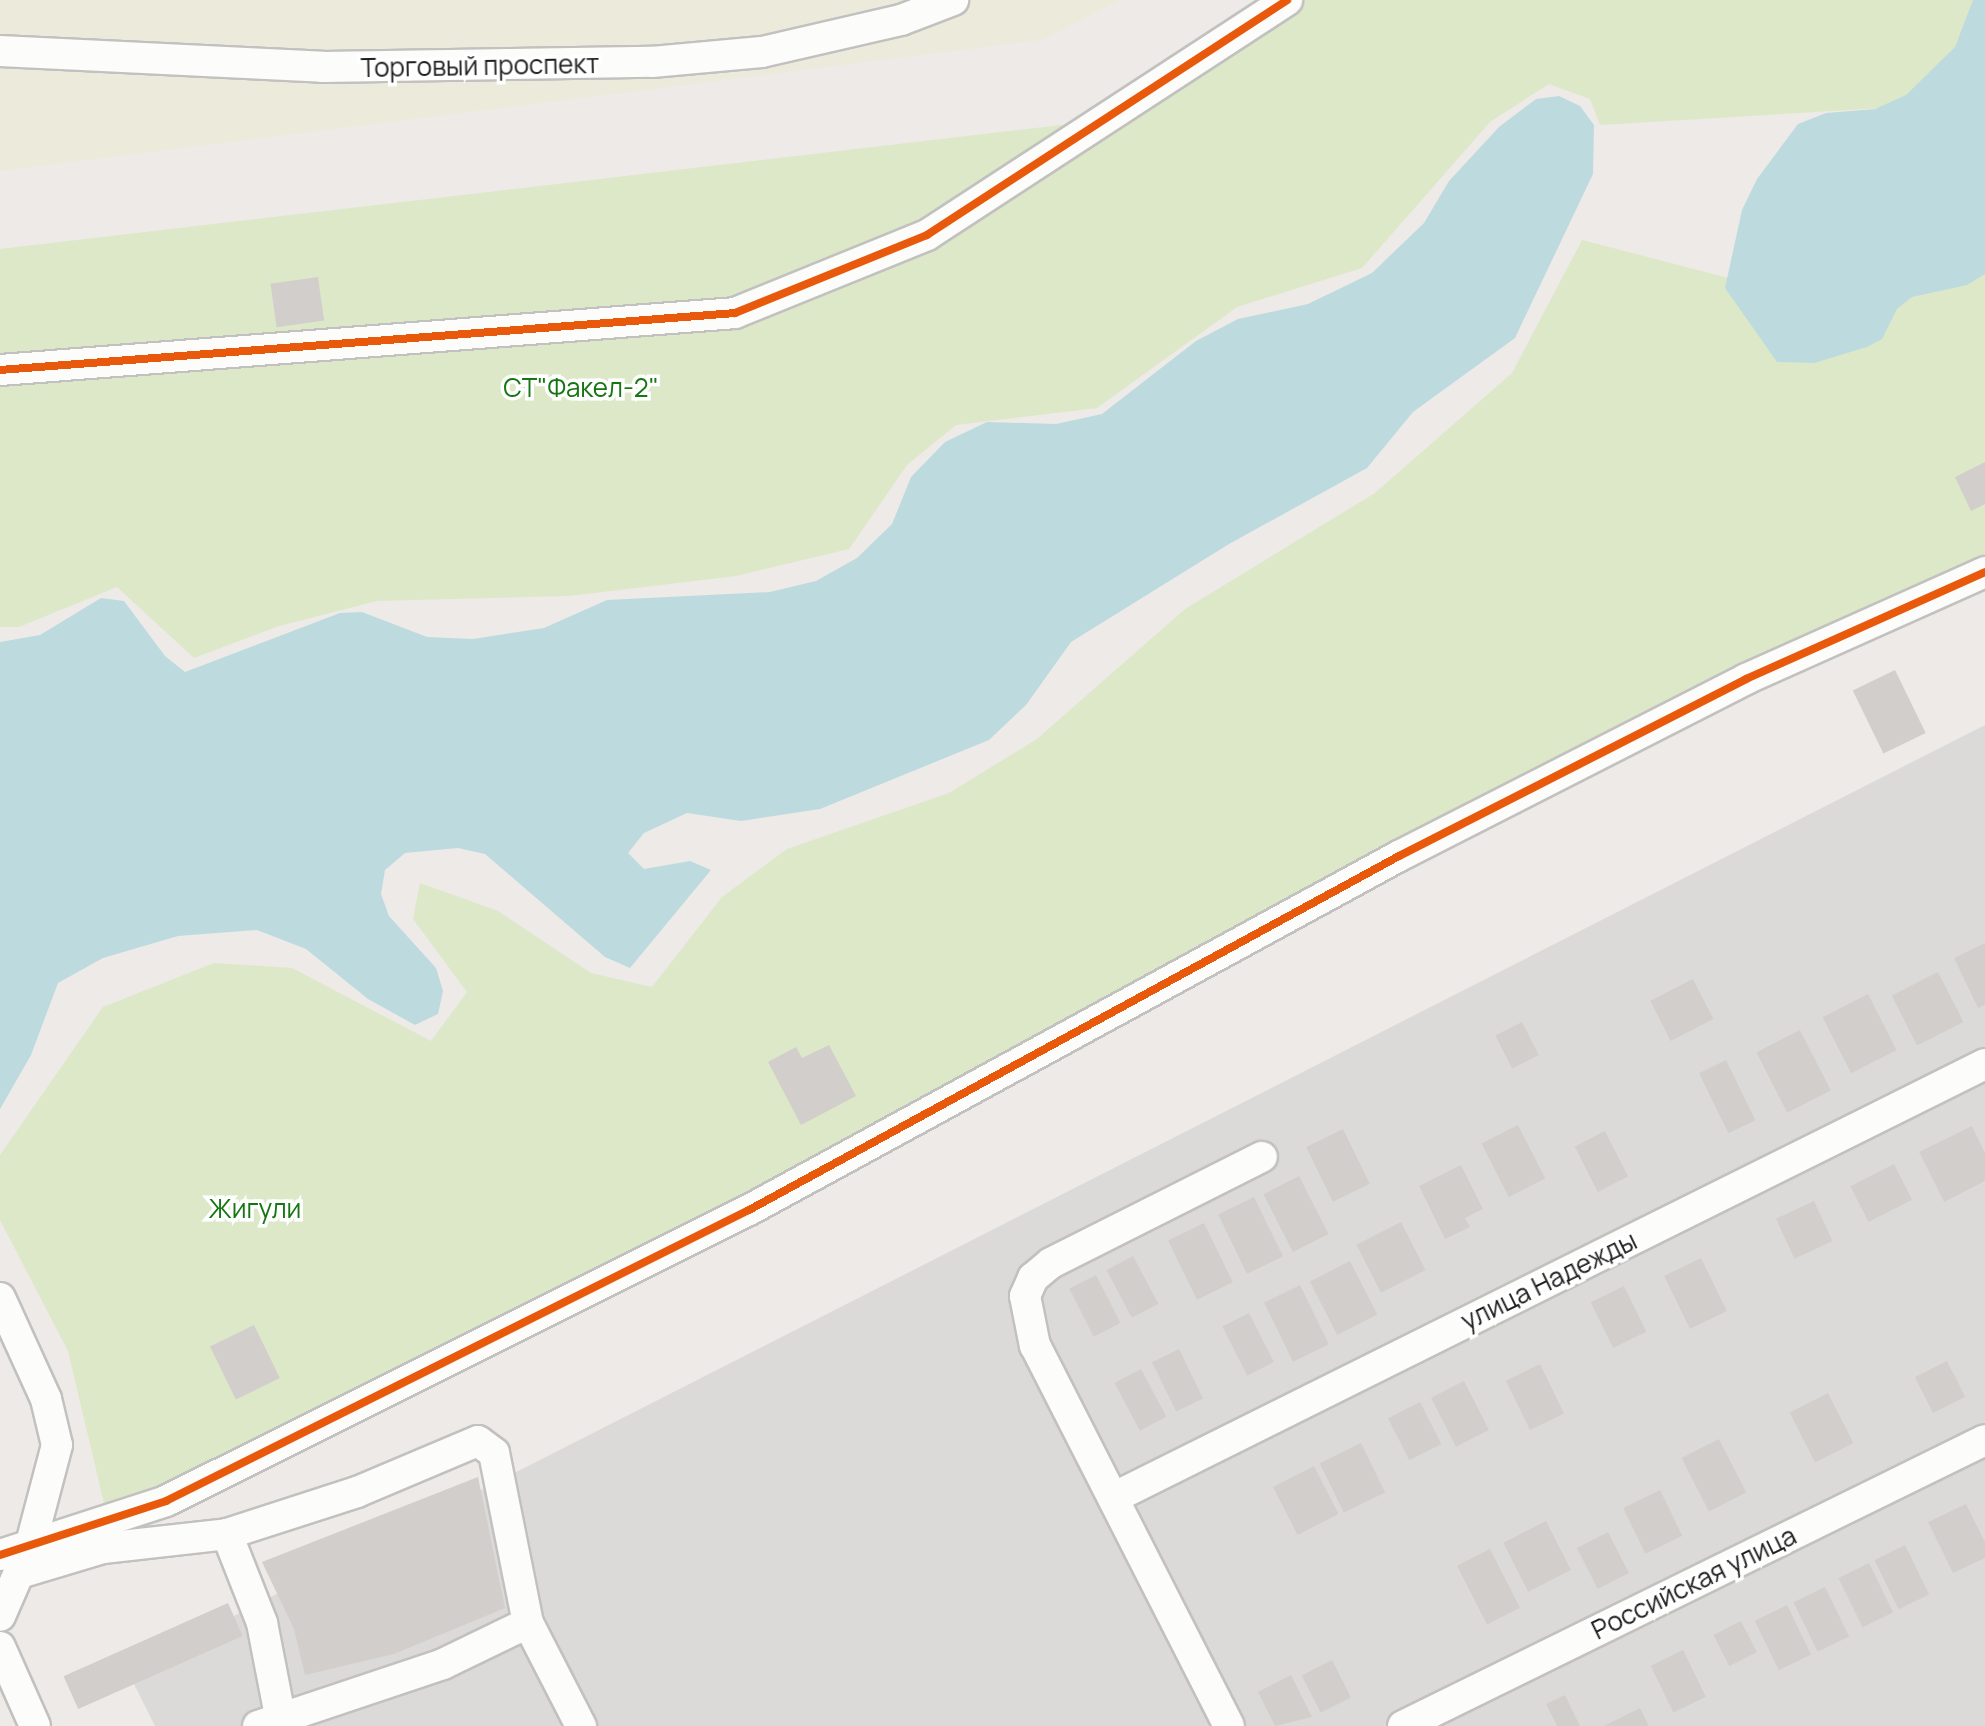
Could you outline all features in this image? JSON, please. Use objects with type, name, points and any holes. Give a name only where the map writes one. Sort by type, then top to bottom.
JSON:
[{"type":"street","name":"Торговый проспект","points":[[0,51],[323,67],[652,62],[762,52],[901,20],[953,0]]},
{"type":"street","points":[[0,370],[735,313],[927,235],[1287,0]]},
{"type":"street","points":[[17,1558],[82,1523],[166,1501],[735,1217],[1399,856],[1746,679],[1985,572]]},
{"type":"street","name":"улица Надежды","points":[[1113,1498],[1985,1064]]},
{"type":"street","points":[[1229,1726],[1035,1346],[1025,1317],[1029,1287],[1051,1263],[1262,1157]]},
{"type":"street","points":[[0,1298],[46,1399],[57,1445],[0,1616]]},
{"type":"street","name":"Российская улица","points":[[1403,1726],[1985,1440]]},
{"type":"street","points":[[17,1558],[227,1534],[357,1492],[478,1441],[494,1453],[528,1623],[581,1726]]},
{"type":"street","points":[[227,1534],[262,1623],[269,1721],[443,1664],[528,1623]]},
{"type":"street","points":[[0,1647],[35,1726]]},
{"type":"shaded area","points":[[0,0],[1121,0],[1042,40],[0,171]]},
{"type":"shaded area","points":[[1985,725],[1985,1726],[155,1726],[127,1670]]},
{"type":"green space","name":"СТ\"Факел-2\"","points":[[1260,0],[1985,0],[1948,104],[1600,125],[1590,99],[1549,84],[1490,122],[1362,268],[1237,307],[1097,408],[956,425],[907,465],[849,549],[736,576],[569,596],[377,601],[279,626],[194,658],[117,587],[19,627],[0,627],[0,249],[1070,124]]},
{"type":"green space","name":"Жигули","points":[[1582,240],[1740,281],[1896,299],[1985,256],[1985,588],[1743,697],[174,1511],[108,1520],[68,1351],[0,1220],[0,1155],[103,1007],[214,963],[292,968],[431,1041],[467,992],[413,919],[420,883],[498,911],[591,973],[652,987],[722,897],[787,849],[949,793],[1037,739],[1185,609],[1375,493],[1512,373]]},
{"type":"water","points":[[1973,0],[1985,0],[1985,274],[1967,285],[1912,297],[1897,309],[1882,339],[1867,347],[1814,363],[1777,362],[1725,288],[1742,210],[1757,179],[1798,124],[1826,113],[1875,109],[1906,95],[1955,47]]},
{"type":"water","points":[[1559,96],[1580,106],[1594,125],[1593,174],[1515,338],[1413,412],[1367,468],[1229,544],[1071,642],[1026,705],[989,740],[820,809],[741,821],[687,813],[644,833],[628,853],[644,869],[690,861],[711,870],[630,968],[605,957],[485,854],[458,848],[405,853],[385,870],[381,894],[389,916],[436,968],[443,991],[438,1014],[415,1025],[368,999],[306,949],[257,930],[178,936],[103,958],[58,983],[31,1055],[0,1109],[0,642],[40,635],[101,598],[124,601],[165,656],[185,672],[340,613],[362,612],[427,637],[473,639],[544,628],[607,600],[770,592],[816,581],[857,558],[892,524],[911,477],[945,442],[987,422],[1056,424],[1102,414],[1196,341],[1238,319],[1308,304],[1372,273],[1424,223],[1449,181],[1499,127],[1536,99]]},
{"type":"building","points":[[318,277],[324,321],[277,327],[270,284]]},
{"type":"building","points":[[1985,462],[1985,504],[1971,511],[1955,477]]},
{"type":"building","points":[[1895,670],[1926,733],[1883,754],[1853,691]]},
{"type":"building","points":[[1985,943],[1985,1005],[1978,1008],[1954,958]]},
{"type":"building","points":[[1938,972],[1963,1022],[1917,1046],[1892,996]]},
{"type":"building","points":[[1693,979],[1713,1019],[1671,1041],[1650,1001]]},
{"type":"building","points":[[1868,994],[1897,1050],[1851,1073],[1823,1017]]},
{"type":"building","points":[[1522,1022],[1539,1055],[1512,1069],[1495,1036]]},
{"type":"building","points":[[1800,1030],[1831,1091],[1787,1113],[1756,1052]]},
{"type":"building","points":[[829,1045],[856,1096],[801,1125],[768,1062],[796,1047],[802,1058]]},
{"type":"building","points":[[1726,1060],[1755,1120],[1728,1133],[1699,1073]]},
{"type":"building","points":[[1518,1125],[1545,1178],[1509,1197],[1481,1144]]},
{"type":"building","points":[[1972,1126],[1985,1153],[1985,1181],[1944,1202],[1919,1152]]},
{"type":"building","points":[[1343,1129],[1370,1184],[1333,1202],[1306,1147]]},
{"type":"building","points":[[1605,1131],[1628,1176],[1598,1192],[1575,1146]]},
{"type":"building","points":[[1894,1164],[1912,1200],[1869,1222],[1850,1186]]},
{"type":"building","points":[[1461,1165],[1483,1209],[1465,1218],[1470,1227],[1445,1239],[1419,1186]]},
{"type":"building","points":[[1299,1176],[1329,1234],[1293,1252],[1263,1194]]},
{"type":"building","points":[[1254,1197],[1283,1256],[1247,1274],[1218,1215]]},
{"type":"building","points":[[1814,1201],[1833,1241],[1795,1259],[1776,1219]]},
{"type":"building","points":[[1401,1222],[1426,1270],[1381,1293],[1356,1245]]},
{"type":"building","points":[[1204,1223],[1233,1282],[1197,1300],[1168,1241]]},
{"type":"building","points":[[1133,1256],[1158,1304],[1132,1318],[1107,1270]]},
{"type":"building","points":[[1701,1258],[1727,1311],[1690,1329],[1664,1276]]},
{"type":"building","points":[[1350,1261],[1377,1314],[1337,1335],[1310,1281]]},
{"type":"building","points":[[1096,1275],[1121,1323],[1094,1337],[1069,1289]]},
{"type":"building","points":[[1300,1285],[1329,1344],[1293,1362],[1264,1303]]},
{"type":"building","points":[[1624,1286],[1646,1332],[1613,1348],[1591,1302]]},
{"type":"building","points":[[1249,1313],[1274,1362],[1247,1376],[1222,1327]]},
{"type":"building","points":[[254,1325],[280,1378],[236,1400],[210,1346]]},
{"type":"building","points":[[1179,1349],[1203,1398],[1176,1412],[1152,1362]]},
{"type":"building","points":[[1947,1361],[1965,1397],[1933,1413],[1915,1377]]},
{"type":"building","points":[[1540,1364],[1564,1413],[1530,1430],[1506,1381]]},
{"type":"building","points":[[1141,1369],[1166,1417],[1140,1431],[1115,1383]]},
{"type":"building","points":[[1464,1381],[1489,1430],[1456,1447],[1431,1398]]},
{"type":"building","points":[[1828,1393],[1853,1443],[1815,1462],[1790,1413]]},
{"type":"building","points":[[1420,1402],[1441,1444],[1409,1460],[1388,1418]]},
{"type":"building","points":[[1719,1439],[1746,1492],[1709,1512],[1682,1458]]},
{"type":"building","points":[[1361,1443],[1385,1492],[1344,1513],[1320,1463]]},
{"type":"building","points":[[1314,1466],[1339,1514],[1298,1535],[1273,1487]]},
{"type":"building","points":[[478,1477],[505,1608],[394,1654],[305,1675],[294,1629],[262,1562]]},
{"type":"building","points":[[1660,1490],[1682,1536],[1646,1554],[1623,1508]]},
{"type":"building","points":[[1966,1504],[1985,1542],[1985,1558],[1953,1573],[1928,1522]]},
{"type":"building","points":[[1546,1521],[1571,1570],[1528,1592],[1503,1543]]},
{"type":"building","points":[[1608,1532],[1629,1573],[1598,1589],[1577,1548]]},
{"type":"building","points":[[1905,1545],[1929,1594],[1899,1609],[1874,1560]]},
{"type":"building","points":[[1490,1549],[1520,1608],[1487,1625],[1457,1566]]},
{"type":"building","points":[[1869,1563],[1893,1612],[1863,1627],[1838,1578]]},
{"type":"building","points":[[1825,1587],[1849,1636],[1818,1652],[1794,1602]]},
{"type":"building","points":[[228,1603],[243,1636],[78,1709],[64,1676]]},
{"type":"building","points":[[1787,1605],[1811,1654],[1779,1670],[1755,1621]]},
{"type":"building","points":[[1741,1621],[1757,1652],[1729,1666],[1713,1635]]},
{"type":"building","points":[[1683,1650],[1706,1697],[1673,1713],[1651,1666]]},
{"type":"building","points":[[1332,1660],[1351,1697],[1321,1713],[1302,1675]]},
{"type":"building","points":[[1291,1675],[1312,1717],[1275,1726],[1258,1692]]},
{"type":"building","points":[[1565,1695],[1580,1726],[1557,1726],[1546,1704]]},
{"type":"building","points":[[1640,1708],[1649,1726],[1604,1726]]},
{"type":"cycle path","points":[[0,370],[735,313],[927,235],[1287,0]]},
{"type":"cycle path","points":[[0,1555],[166,1501],[749,1210],[1399,856],[1746,679],[1985,572]]}]
